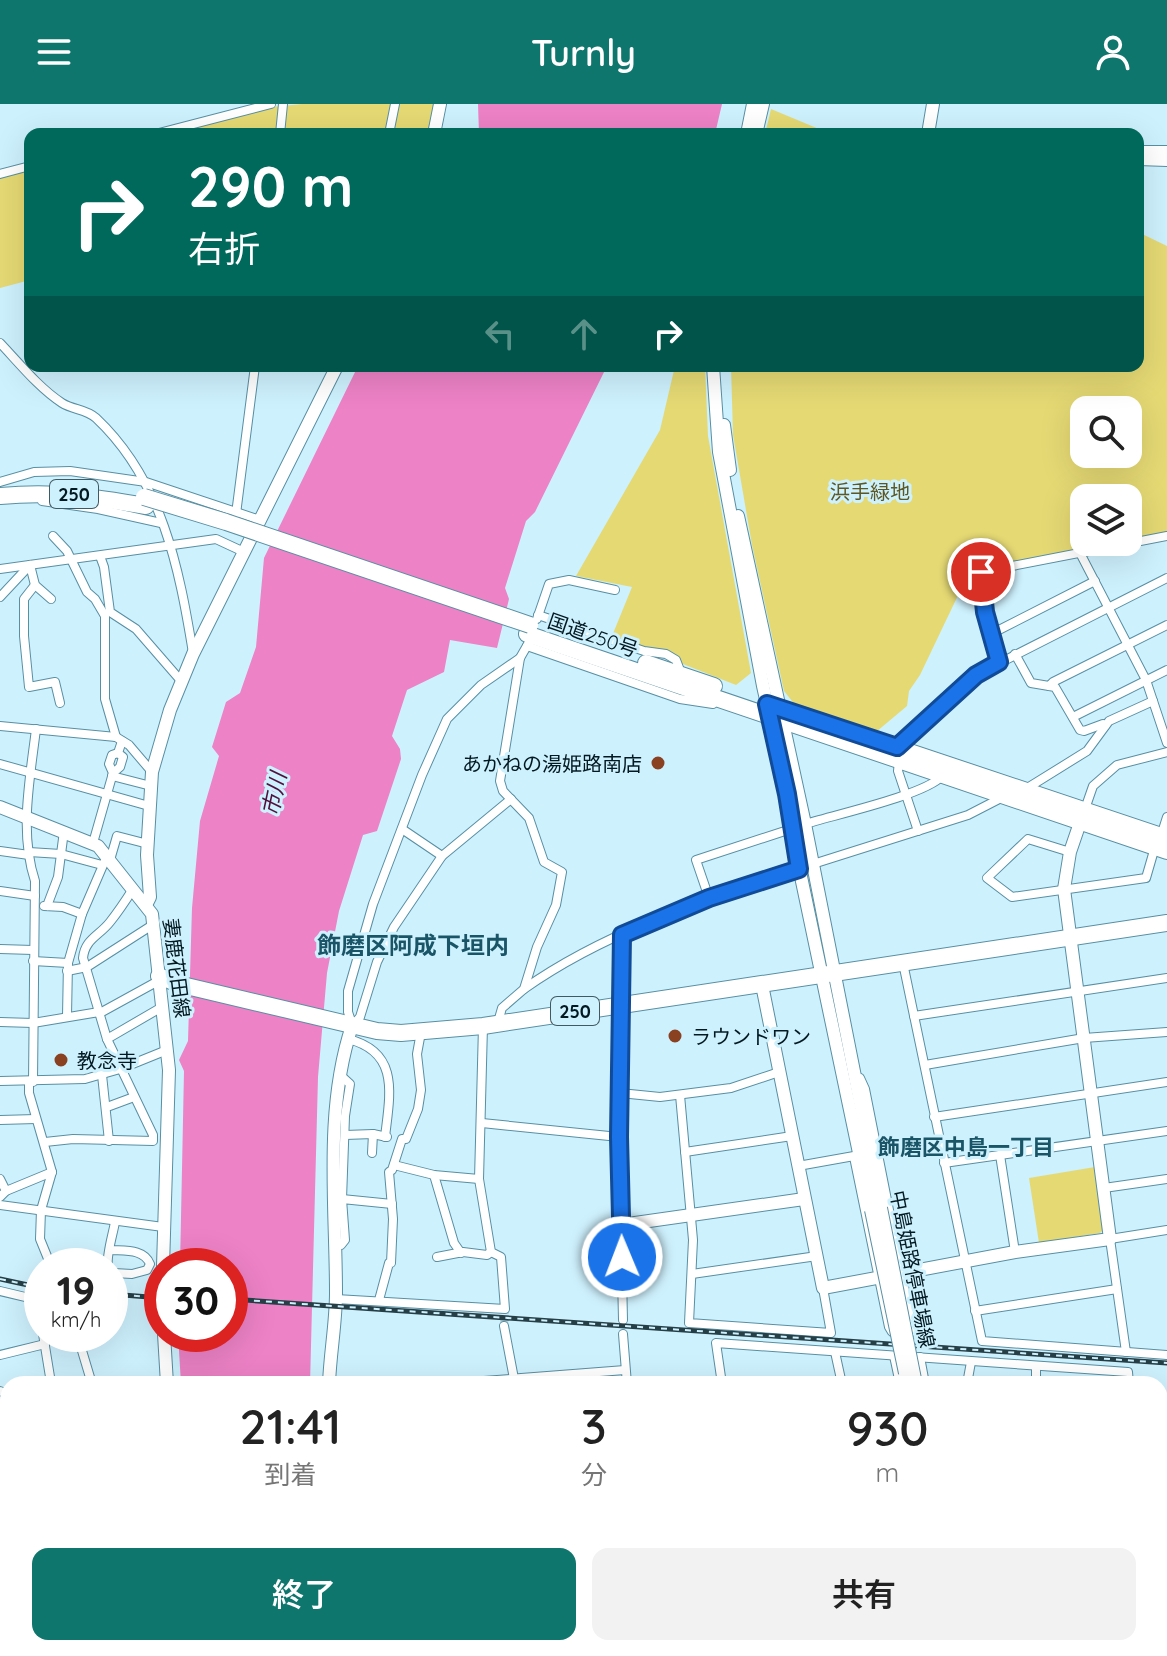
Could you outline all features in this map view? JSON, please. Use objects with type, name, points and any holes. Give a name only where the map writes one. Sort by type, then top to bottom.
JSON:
[{"type":"highway","name":"国道250号","points":[[1,490],[145,495],[730,703],[774,713]]},
{"type":"highway","name":"国道250号","points":[[531,631],[681,674],[774,713],[898,754],[1027,791],[1083,816]]},
{"type":"highway","name":"国道250号","points":[[898,754],[942,776],[1004,797],[1083,816],[1163,843]]},
{"type":"highway","name":"250","points":[[159,978],[329,1021],[350,1032],[421,1032],[762,985],[1167,923]]},
{"type":"street","points":[[178,128],[271,104]]},
{"type":"street","points":[[281,128],[283,104]]},
{"type":"street","points":[[390,128],[395,104]]},
{"type":"street","points":[[435,128],[440,104]]},
{"type":"street","points":[[748,128],[753,104]]},
{"type":"street","points":[[757,128],[763,104]]},
{"type":"street","points":[[929,128],[933,104]]},
{"type":"street","points":[[1144,152],[1167,152]]},
{"type":"street","points":[[1144,161],[1167,162]]},
{"type":"street","points":[[0,174],[24,168]]},
{"type":"street","points":[[0,343],[24,368]]},
{"type":"street","points":[[28,372],[62,403],[95,417],[135,462],[145,495],[161,523],[180,574],[193,654]]},
{"type":"street","points":[[236,514],[254,372]]},
{"type":"street","points":[[146,905],[150,897],[148,844],[151,779],[170,710],[193,654],[334,372]]},
{"type":"street","points":[[714,372],[723,451],[774,713],[791,829],[799,869],[829,974]]},
{"type":"street","points":[[720,372],[723,451]]},
{"type":"street","points":[[1,490],[34,472],[70,471],[145,495],[260,520]]},
{"type":"street","points":[[1,490],[161,523]]},
{"type":"street","points":[[53,536],[63,544],[87,592],[105,616],[104,689],[119,739],[118,753],[112,755],[109,764],[112,775],[93,843]]},
{"type":"street","points":[[1142,542],[1167,537]]},
{"type":"street","points":[[0,569],[216,539],[244,552]]},
{"type":"street","points":[[999,662],[982,597],[981,572],[1070,555]]},
{"type":"street","points":[[100,556],[111,615],[136,629],[182,682]]},
{"type":"street","points":[[1082,556],[1146,680],[1167,743]]},
{"type":"street","points":[[30,565],[35,585],[51,599]]},
{"type":"street","points":[[0,597],[30,565]]},
{"type":"street","points":[[918,831],[898,771],[898,754],[976,675],[1167,578]]},
{"type":"street","points":[[524,989],[537,947],[556,905],[562,872],[544,862],[529,818],[503,791],[500,781],[520,658],[549,584],[569,580],[615,590]]},
{"type":"street","points":[[991,634],[1095,581]]},
{"type":"street","points":[[35,585],[24,599],[29,687],[55,682],[60,703]]},
{"type":"street","points":[[1049,686],[1167,625]]},
{"type":"street","points":[[1015,654],[1031,683],[1055,687],[1080,730],[1105,726]]},
{"type":"street","points":[[345,1135],[386,1137],[389,1081],[386,1069],[366,1044],[350,1032],[348,1012],[348,991],[373,904],[447,719],[481,685],[520,658]]},
{"type":"street","points":[[1073,717],[1167,670]]},
{"type":"street","points":[[1027,791],[1047,774],[1087,751],[1109,721],[1153,701]]},
{"type":"street","points":[[774,713],[805,824],[829,974]]},
{"type":"street","points":[[0,726],[119,739],[129,745],[151,779]]},
{"type":"street","points":[[36,729],[26,817],[34,900],[31,1082],[36,1119],[52,1172],[41,1210],[40,1239],[44,1248]]},
{"type":"street","points":[[1126,1352],[1064,889],[1070,852],[1097,780],[1117,765],[1167,752]]},
{"type":"street","points":[[0,764],[149,806]]},
{"type":"street","points":[[112,775],[151,779]]},
{"type":"street","points":[[805,824],[905,794],[936,782],[942,776]]},
{"type":"street","points":[[813,864],[968,815],[1004,797]]},
{"type":"street","points":[[330,1376],[336,1299],[334,1185],[339,1074],[350,1032],[360,1017],[377,962],[394,927],[442,856],[511,799]]},
{"type":"street","name":"妻鹿花田線","points":[[0,807],[93,843],[146,905],[154,924],[167,1050],[168,1133],[163,1248]]},
{"type":"street","points":[[1070,852],[1028,839],[987,878],[1012,897],[1146,878],[1163,843],[1167,817]]},
{"type":"street","points":[[402,829],[442,856]]},
{"type":"street","points":[[709,898],[696,860],[791,829]]},
{"type":"street","points":[[47,906],[58,877],[64,831]]},
{"type":"street","points":[[67,1016],[68,967],[82,914],[117,836],[148,844]]},
{"type":"street","points":[[0,851],[106,860]]},
{"type":"street","points":[[491,1252],[479,1179],[491,1024],[502,1008],[524,989],[587,949],[709,898],[799,869]]},
{"type":"street","points":[[45,1142],[73,1139],[153,1141],[153,1135],[107,1039],[83,958],[90,939],[108,925],[133,889]]},
{"type":"street","points":[[0,891],[82,914]]},
{"type":"street","points":[[33,961],[87,967],[154,924]]},
{"type":"street","points":[[622,935],[619,1137],[623,1320]]},
{"type":"street","points":[[75,941],[87,946]]},
{"type":"street","points":[[0,949],[33,950]]},
{"type":"street","points":[[903,963],[982,1341],[1167,1355]]},
{"type":"street","name":"中島姫路停車場線","points":[[829,974],[907,1376]]},
{"type":"street","points":[[0,1022],[33,1023],[99,1012],[159,978]]},
{"type":"street","points":[[914,1016],[1167,978]]},
{"type":"street","points":[[680,1095],[693,1240],[689,1323],[831,1333],[762,985]]},
{"type":"street","points":[[107,1039],[162,1007]]},
{"type":"street","points":[[379,1300],[391,1263],[389,1172],[418,1109],[421,1082],[417,1054],[421,1032]]},
{"type":"street","points":[[925,1065],[1084,1038],[1167,1032]]},
{"type":"street","points":[[0,1081],[85,1079],[167,1050]]},
{"type":"street","points":[[848,1066],[865,1089],[911,1332],[892,1332],[889,1327],[841,1098],[848,1066]]},
{"type":"street","points":[[620,1093],[660,1097],[680,1095],[731,1088],[779,1072]]},
{"type":"street","points":[[336,1244],[341,1245],[345,1240],[342,1199],[345,1116],[350,1084],[339,1074]]},
{"type":"street","points":[[102,1075],[109,1141]]},
{"type":"street","points":[[934,1117],[1167,1082]]},
{"type":"street","points":[[107,1107],[134,1097]]},
{"type":"street","points":[[0,1120],[36,1119]]},
{"type":"street","points":[[482,1123],[619,1137]]},
{"type":"street","points":[[944,1163],[1167,1131]]},
{"type":"street","points":[[372,1153],[373,1134]]},
{"type":"street","points":[[685,1152],[792,1136]]},
{"type":"street","points":[[878,1154],[939,1141]]},
{"type":"street","points":[[1000,1155],[1015,1252]]},
{"type":"street","points":[[798,1166],[854,1156]]},
{"type":"street","points":[[394,1165],[434,1175],[479,1179]]},
{"type":"street","points":[[0,1179],[3,1194],[52,1172]]},
{"type":"street","points":[[434,1175],[454,1243],[461,1253]]},
{"type":"street","points":[[1104,1188],[1167,1179]]},
{"type":"street","points":[[342,1199],[392,1204]]},
{"type":"street","points":[[621,1225],[804,1199]]},
{"type":"street","points":[[0,1205],[163,1227]]},
{"type":"street","name":"中島姫路停車場線","points":[[876,1209],[914,1376]]},
{"type":"street","points":[[111,1248],[115,1222]]},
{"type":"street","points":[[823,1288],[1015,1252],[1167,1230]]},
{"type":"street","points":[[128,1252],[147,1256],[150,1264],[147,1270],[128,1274]]},
{"type":"street","points":[[336,1299],[505,1309],[501,1257],[491,1252]]},
{"type":"street","points":[[437,1257],[461,1253],[487,1255],[491,1252]]},
{"type":"street","points":[[692,1274],[817,1256]]},
{"type":"street","points":[[975,1311],[1117,1289]]},
{"type":"street","points":[[0,1291],[24,1297]]},
{"type":"street","points":[[504,1326],[513,1376]]},
{"type":"street","points":[[623,1334],[626,1376]]},
{"type":"street","points":[[721,1376],[716,1343],[1128,1372],[1128,1376]]},
{"type":"street","points":[[0,1355],[24,1349]]},
{"type":"street","points":[[46,1352],[50,1376]]},
{"type":"street","points":[[82,1352],[90,1376]]},
{"type":"street","points":[[165,1352],[167,1376]]},
{"type":"street","points":[[835,1352],[840,1376]]},
{"type":"street","points":[[894,1356],[898,1376]]},
{"type":"street","points":[[920,1357],[924,1376]]},
{"type":"street","points":[[968,1376],[971,1362]]},
{"type":"street","points":[[1036,1366],[1036,1376]]},
{"type":"street","points":[[564,1376],[625,1370]]},
{"type":"green space","points":[[302,104],[436,104],[430,128],[191,128],[272,107]]},
{"type":"green space","points":[[771,109],[817,128],[766,128]]},
{"type":"green space","points":[[24,171],[24,282],[0,288],[0,177]]},
{"type":"green space","name":"浜手緑地","points":[[1144,235],[1167,246],[1167,532],[1142,538],[1142,484],[1070,484],[1070,552],[983,569],[972,566],[920,675],[909,691],[907,706],[876,732],[796,706],[784,691],[752,545],[733,435],[731,372],[1144,372]]},
{"type":"green space","points":[[674,372],[705,372],[708,436],[751,673],[736,685],[612,636],[632,587],[576,576],[660,430]]},
{"type":"green space","points":[[1095,1167],[1103,1230],[1039,1243],[1029,1178]]},
{"type":"water","points":[[478,104],[722,104],[716,128],[479,128]]},
{"type":"water","name":"市川","points":[[355,372],[604,372],[535,512],[526,521],[505,588],[509,599],[497,648],[450,640],[444,672],[407,690],[392,736],[400,749],[401,759],[377,831],[363,835],[339,911],[327,973],[318,1077],[310,1376],[181,1376],[179,1352],[248,1352],[248,1248],[180,1248],[184,1071],[179,1060],[188,1041],[192,908],[200,821],[219,756],[212,747],[226,702],[240,693],[256,647],[264,558]]},
{"type":"tunnel","points":[[504,1326],[505,1309]]},
{"type":"railway","points":[[0,1279],[24,1284]]},
{"type":"railway","points":[[128,1295],[144,1297]]},
{"type":"railway","points":[[248,1300],[1167,1363]]},
{"type":"place","name":"あかねの湯姫路南店","points":[[658,763]]},
{"type":"place","name":"ラウンドワン","points":[[675,1036]]},
{"type":"place","name":"教念寺","points":[[61,1060]]},
{"type":"district","name":"飾磨区阿成下垣内","points":[[413,945]]},
{"type":"district","name":"飾磨区中島一丁目","points":[[966,1147]]},
{"type":"route","points":[[622,1257],[619,1137],[622,935],[709,898],[799,869],[787,794],[767,704],[897,747],[976,675],[999,662],[985,612],[981,572]]}]
